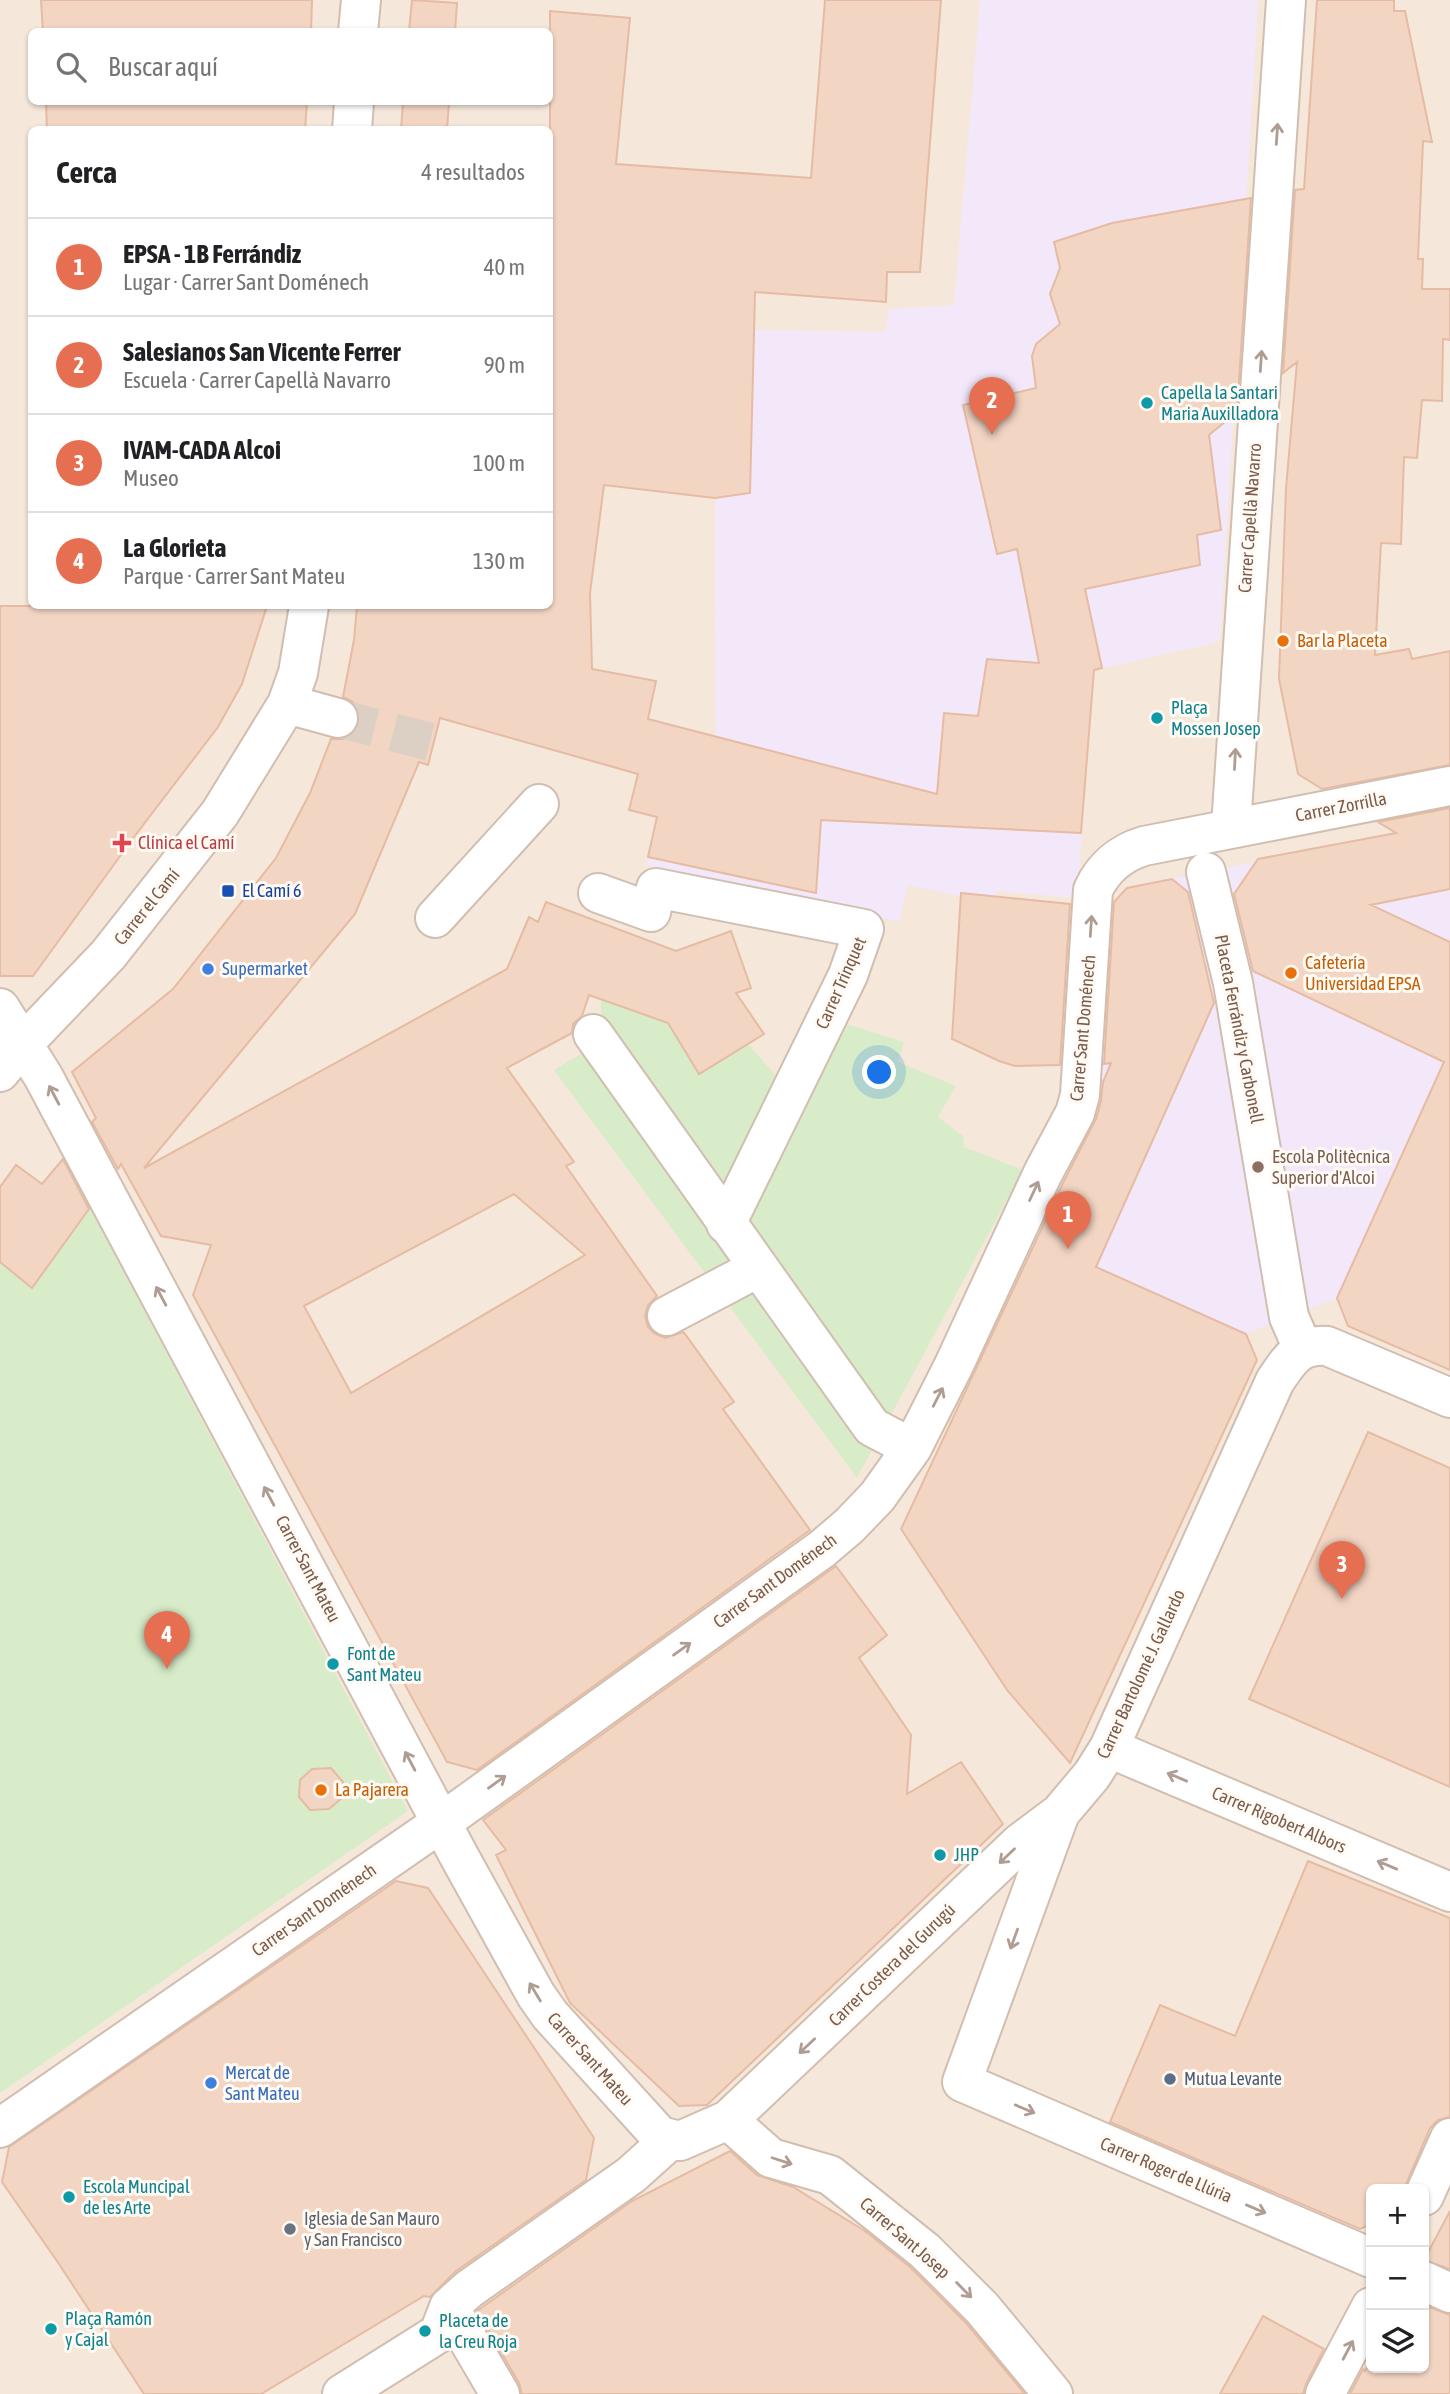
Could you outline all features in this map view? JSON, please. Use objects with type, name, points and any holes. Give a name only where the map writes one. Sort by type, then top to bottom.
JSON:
[{"type":"street","points":[[358,28],[361,0]]},
{"type":"street","name":"Carrer Capellà Navarro","points":[[1231,827],[1286,0]]},
{"type":"street","points":[[352,126],[354,105]]},
{"type":"street","name":"Carrer el Camí","points":[[12,1058],[108,955],[220,813],[287,704],[298,673],[309,609]]},
{"type":"street","points":[[287,704],[338,718]]},
{"type":"street","name":"Carrer Zorrilla","points":[[1231,827],[1450,786]]},
{"type":"street","points":[[435,918],[539,804]]},
{"type":"street","name":"Carrer Sant Doménech","points":[[0,2128],[442,1822],[822,1549],[877,1497],[912,1448],[953,1367],[1043,1173],[1075,1114],[1080,1095],[1093,890],[1099,877],[1127,851],[1231,827]]},
{"type":"street","name":"Placeta Ferrándiz y Carbonell","points":[[1206,873],[1233,983],[1289,1317],[1303,1349]]},
{"type":"street","name":"Carrer Trinquet","points":[[598,894],[651,912],[656,888],[864,929],[848,975],[726,1224]]},
{"type":"street","name":"Carrer Sant Mateu","points":[[0,1008],[12,1058],[43,1076],[536,1995],[550,2015],[653,2129],[670,2140]]},
{"type":"street","points":[[593,1034],[872,1427],[912,1448]]},
{"type":"street","points":[[667,1316],[758,1268]]},
{"type":"street","points":[[1303,1349],[1313,1345],[1344,1351],[1450,1398]]},
{"type":"street","name":"Carrer Bartolomé J. Gallardo","points":[[962,2082],[1060,1813],[1092,1775],[1108,1748],[1275,1381],[1286,1364],[1303,1349]]},
{"type":"street","name":"Carrer Rigobert Albors","points":[[1108,1748],[1450,1892]]},
{"type":"street","name":"Carrer Costera del Gurugú","points":[[728,2120],[1020,1843],[1060,1813]]},
{"type":"street","name":"Carrer Roger de Llúria","points":[[962,2082],[1366,2256]]},
{"type":"street","points":[[342,2394],[439,2333],[449,2307],[475,2285],[631,2175],[670,2140],[680,2141],[728,2120]]},
{"type":"street","name":"Carrer Sant Josep","points":[[728,2120],[771,2158],[830,2175],[925,2251],[982,2308],[1053,2394]]},
{"type":"street","points":[[1429,2185],[1450,2138]]},
{"type":"street","points":[[1429,2283],[1450,2293]]},
{"type":"street","points":[[449,2307],[500,2394]]},
{"type":"street","points":[[1325,2394],[1369,2310]]},
{"type":"shaded area","points":[[0,0],[1450,0],[1450,2394],[0,2394]]},
{"type":"shaded area","points":[[980,0],[1258,0],[1220,640],[1094,670],[1077,898],[997,891],[994,903],[908,885],[899,922],[646,865],[657,818],[629,810],[641,764],[716,747],[715,498],[750,493],[755,330],[885,332],[889,309],[954,305]]},
{"type":"shaded area","name":"Escola Politècnica Superior d'Alcoi","points":[[1450,822],[1450,1370],[1348,1326],[1337,1298],[1246,1334],[1257,1360],[989,1562],[959,1617],[901,1529],[1039,1231],[1094,1103],[1107,910],[1127,888]]},
{"type":"green space","points":[[601,999],[668,1023],[699,1074],[747,1043],[799,1101],[846,1024],[904,1042],[898,1062],[956,1086],[938,1117],[963,1136],[964,1147],[1023,1170],[857,1478],[554,1070],[602,1041]]},
{"type":"green space","points":[[90,1208],[408,1811],[0,2093],[0,1262],[32,1288]]},
{"type":"building","points":[[41,0],[312,0],[311,28],[43,28]]},
{"type":"building","points":[[412,0],[457,3],[455,28],[409,28]]},
{"type":"building","points":[[825,0],[941,0],[920,272],[887,272],[886,302],[755,292],[750,493],[715,498],[604,485],[590,593],[592,669],[656,681],[648,719],[937,794],[944,713],[978,716],[987,659],[1039,663],[1017,549],[997,554],[963,405],[1036,388],[1032,356],[1036,344],[1060,324],[1050,294],[1060,268],[1054,242],[1112,223],[1251,198],[1237,412],[1209,435],[1221,530],[1197,535],[1200,565],[1085,589],[1102,668],[1094,670],[1081,833],[821,820],[816,893],[648,857],[657,817],[629,810],[638,774],[440,718],[428,765],[419,762],[355,914],[144,1168],[507,969],[529,917],[538,922],[546,902],[676,951],[731,931],[751,988],[736,993],[764,1034],[699,1074],[668,1023],[589,995],[582,1016],[573,1024],[572,1033],[507,1068],[574,1162],[566,1166],[657,1296],[648,1305],[645,1316],[648,1327],[665,1338],[683,1332],[685,1334],[734,1402],[723,1409],[810,1530],[477,1770],[447,1762],[193,1295],[211,1245],[161,1236],[121,1164],[118,1169],[92,1122],[96,1118],[72,1072],[173,989],[276,858],[310,793],[331,739],[343,739],[354,733],[359,723],[359,712],[353,702],[343,697],[357,609],[553,609],[553,126],[550,126],[550,105],[553,105],[553,28],[550,28],[550,11],[630,18],[616,164],[811,178]],"holes":[[[514,1194],[585,1255],[351,1393],[304,1306]]]},
{"type":"building","points":[[1317,0],[1394,0],[1394,11],[1405,11],[1432,142],[1423,141],[1418,259],[1423,259],[1422,289],[1450,289],[1450,340],[1443,339],[1442,401],[1422,400],[1417,458],[1404,457],[1401,544],[1381,543],[1375,655],[1409,649],[1412,659],[1450,651],[1450,765],[1322,789],[1298,774],[1279,679],[1286,488],[1297,362],[1283,373],[1295,190],[1304,189]]},
{"type":"building","points":[[46,105],[307,105],[305,126],[47,126]]},
{"type":"building","points":[[403,105],[449,105],[447,126],[401,126]]},
{"type":"building","points":[[0,606],[28,606],[28,609],[266,609],[242,684],[218,727],[33,976],[0,976]]},
{"type":"building","points":[[1450,808],[1450,889],[1371,905],[1450,942],[1450,1370],[1348,1326],[1337,1298],[1444,1062],[1253,971],[1234,894],[1258,859],[1396,833],[1378,822]]},
{"type":"building","points":[[1172,879],[1188,892],[1214,1003],[1096,1267],[1246,1334],[1257,1360],[1070,1763],[1007,1690],[901,1529],[1063,1183],[1096,1119],[1103,1082],[1111,1063],[1104,1064],[1114,902],[1127,888]]},
{"type":"building","points":[[961,893],[1070,904],[1060,1065],[1015,1066],[952,1039]]},
{"type":"building","points":[[63,1159],[89,1209],[32,1288],[0,1262],[0,1187],[16,1165],[42,1184]]},
{"type":"building","points":[[1368,1432],[1450,1468],[1450,1787],[1249,1699]]},
{"type":"building","points":[[836,1566],[887,1635],[859,1658],[911,1735],[907,1794],[961,1762],[1003,1824],[707,2105],[679,2106],[570,2003],[496,1855],[506,1850],[483,1820]]},
{"type":"building","name":"La Pajarera","points":[[331,1768],[343,1782],[342,1798],[329,1809],[310,1810],[299,1797],[300,1780],[312,1769]]},
{"type":"building","points":[[1308,1861],[1450,1918],[1450,2117],[1438,2120],[1430,2128],[1406,2184],[1366,2184],[1366,2226],[1360,2229],[1110,2122],[1160,2005],[1235,2036]]},
{"type":"building","points":[[396,1881],[428,1888],[594,2138],[586,2180],[456,2271],[430,2297],[424,2296],[261,2394],[144,2394],[2,2182],[9,2147]]},
{"type":"building","points":[[730,2151],[757,2175],[793,2187],[865,2231],[910,2267],[966,2323],[1025,2394],[522,2394],[519,2383],[477,2311],[632,2201]]},
{"type":"building","points":[[1450,2211],[1450,2269],[1429,2262],[1429,2251]]},
{"type":"building","points":[[1429,2307],[1450,2315],[1450,2394],[1350,2394],[1363,2369],[1429,2373]]},
{"type":"building","points":[[1263,2316],[1324,2349],[1303,2394],[1220,2394]]},
{"type":"tunnel","points":[[338,718],[434,743]]},
{"type":"place","name":"Capella la Santari Maria Auxilladora","points":[[1147,403]]},
{"type":"place","name":"Salesianos San Vicente Ferrer","points":[[992,435]]},
{"type":"place","name":"Bar la Placeta","points":[[1283,641]]},
{"type":"place","name":"Plaça Mossen Josep","points":[[1157,718]]},
{"type":"place","name":"Clínica el Camí","points":[[122,843]]},
{"type":"place","name":"El Camí 6","points":[[228,891]]},
{"type":"place","name":"Supermarket","points":[[208,969]]},
{"type":"place","name":"Cafetería Universidad EPSA","points":[[1291,973]]},
{"type":"place","name":"Escola Politècnica Superior d'Alcoi","points":[[1258,1167]]},
{"type":"place","name":"EPSA - 1B Ferrándiz","points":[[1068,1249]]},
{"type":"place","name":"IVAM-CADA Alcoi","points":[[1342,1599]]},
{"type":"place","name":"Font de Sant Mateu","points":[[333,1664]]},
{"type":"place","name":"La Glorieta","points":[[167,1669]]},
{"type":"place","name":"La Pajarera","points":[[321,1790]]},
{"type":"place","name":"JHP","points":[[940,1855]]},
{"type":"place","name":"Mutua Levante","points":[[1170,2079]]},
{"type":"place","name":"Mercat de Sant Mateu","points":[[211,2083]]},
{"type":"place","name":"Escola Muncipal de les Arte","points":[[69,2197]]},
{"type":"place","name":"Iglesia de San Mauro y San Francisco","points":[[290,2229]]},
{"type":"place","name":"Plaça Ramón y Cajal","points":[[51,2329]]},
{"type":"place","name":"Placeta de la Creu Roja","points":[[425,2331]]}]
